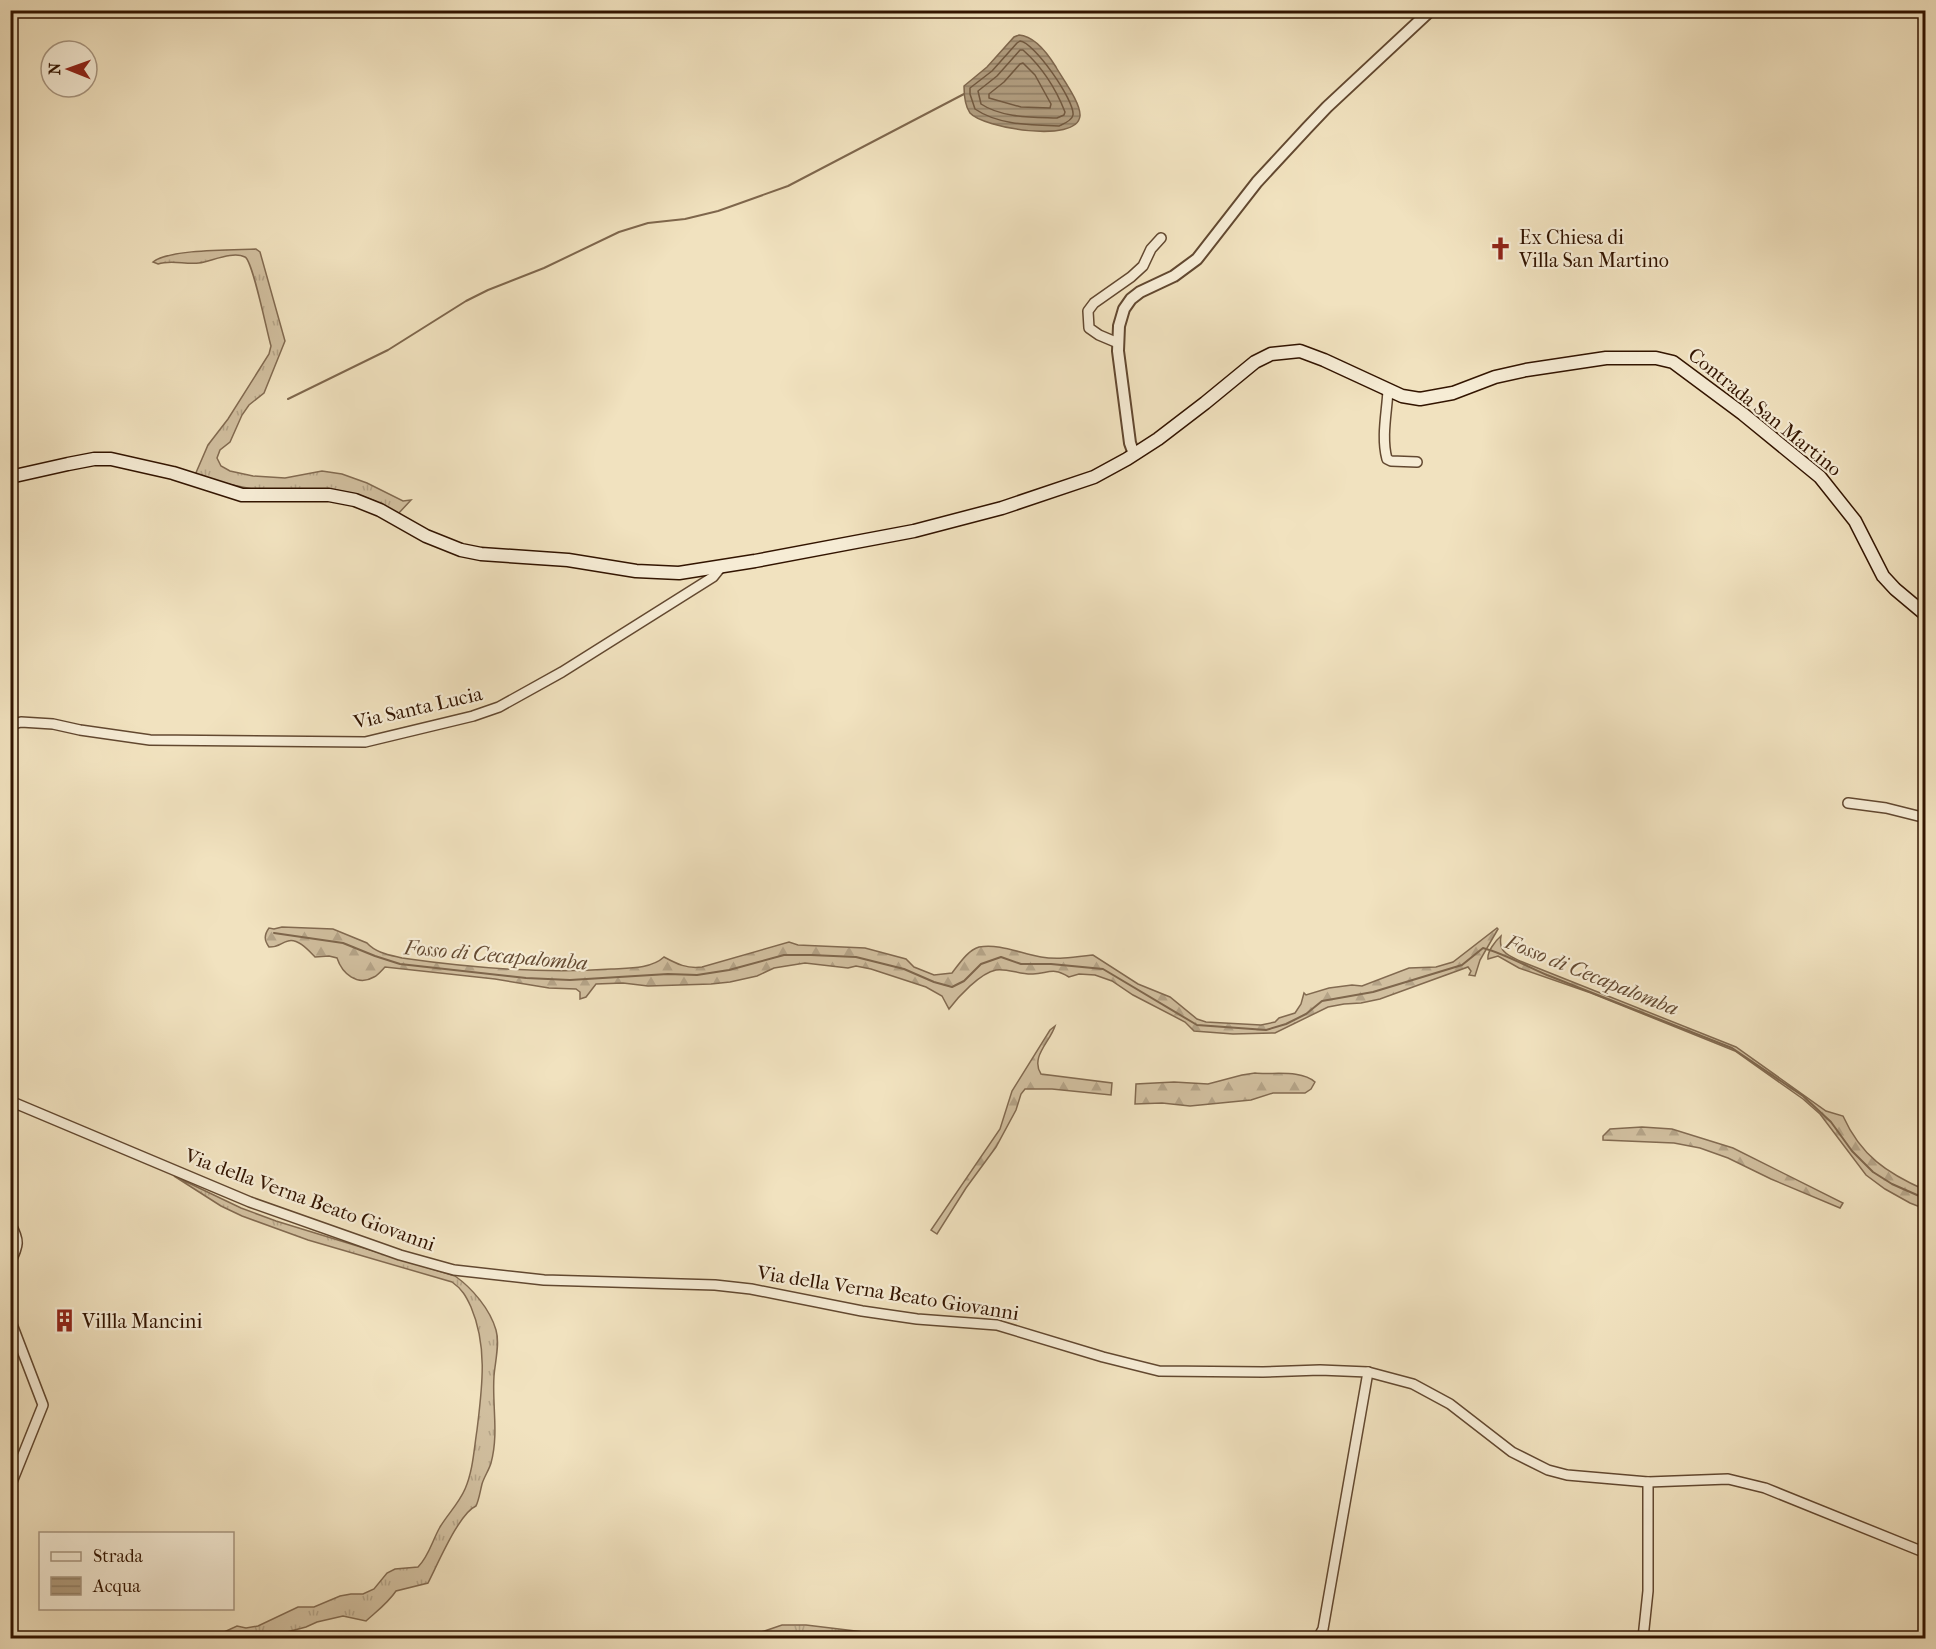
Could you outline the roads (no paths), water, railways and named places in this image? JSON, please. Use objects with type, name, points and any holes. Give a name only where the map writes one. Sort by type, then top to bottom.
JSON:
[{"type":"main road","name":"Contrada San Martino","points":[[10,477],[77,462],[111,459],[173,473],[242,495],[329,495],[355,500],[380,510],[426,536],[461,550],[481,554],[568,560],[655,573],[679,573],[914,531],[1002,508],[1094,477],[1134,454],[1205,403],[1255,362],[1270,354],[1300,351],[1402,396],[1420,399],[1453,393],[1526,370],[1606,358],[1641,357],[1673,362],[1743,414],[1820,477],[1855,521],[1883,576],[1926,615]]},
{"type":"street","points":[[1134,454],[1130,443],[1118,343],[1119,326],[1124,309],[1131,299],[1153,285],[1174,276],[1197,259],[1257,182],[1307,128],[1431,10]]},
{"type":"street","points":[[1118,343],[1089,328],[1088,312],[1094,303],[1143,266],[1151,249],[1161,238]]},
{"type":"street","points":[[1388,390],[1384,450],[1386,459],[1417,462]]},
{"type":"street","name":"Via Santa Lucia","points":[[10,725],[21,722],[52,724],[150,740],[365,742],[473,716],[499,707],[562,672],[713,578],[721,567]]},
{"type":"street","points":[[1848,804],[1886,808],[1926,818]]},
{"type":"street","name":"Via della Verna Beato Giovanni","points":[[10,1101],[250,1202],[400,1256],[454,1270],[544,1280],[715,1285],[751,1289],[862,1311],[997,1325],[1103,1357],[1159,1371],[1368,1372],[1413,1384],[1450,1404],[1512,1452],[1548,1470],[1567,1475],[1648,1482],[1728,1479],[1765,1488],[1926,1553]]},
{"type":"street","points":[[10,1223],[18,1236],[18,1247],[10,1263]]},
{"type":"street","points":[[10,1319],[43,1405],[10,1487]]},
{"type":"street","points":[[1318,1638],[1323,1629],[1368,1372]]},
{"type":"street","points":[[1643,1638],[1648,1591],[1648,1482]]},
{"type":"water","points":[[1019,35],[1035,42],[1045,51],[1071,91],[1080,111],[1075,125],[1063,129],[1029,131],[992,124],[970,113],[965,100],[964,86],[987,67],[1014,37]]},
{"type":"waterway","points":[[288,399],[388,350],[466,301],[488,290],[544,268],[619,232],[648,223],[685,219],[718,211],[788,186],[964,94]]},
{"type":"waterway","name":"Fosso di Cecapalomba","points":[[274,933],[343,943],[400,964],[526,978],[570,980],[668,974],[697,975],[729,970],[784,955],[811,955],[856,957],[904,969],[952,987],[964,981],[981,964],[1001,957],[1021,964],[1051,964],[1103,969],[1197,1025],[1266,1030],[1286,1024],[1306,1014],[1322,1001],[1373,992],[1462,965],[1483,948],[1732,1048],[1803,1096],[1831,1122],[1852,1151],[1873,1172],[1892,1184],[1926,1199]]},
{"type":"waterway","points":[[768,1638],[807,1633],[846,1638]]},
{"type":"place","name":"Ex Chiesa di Villa San Martino","points":[[1501,248]]},
{"type":"place","name":"Villla Mancini","points":[[64,1321]]}]
